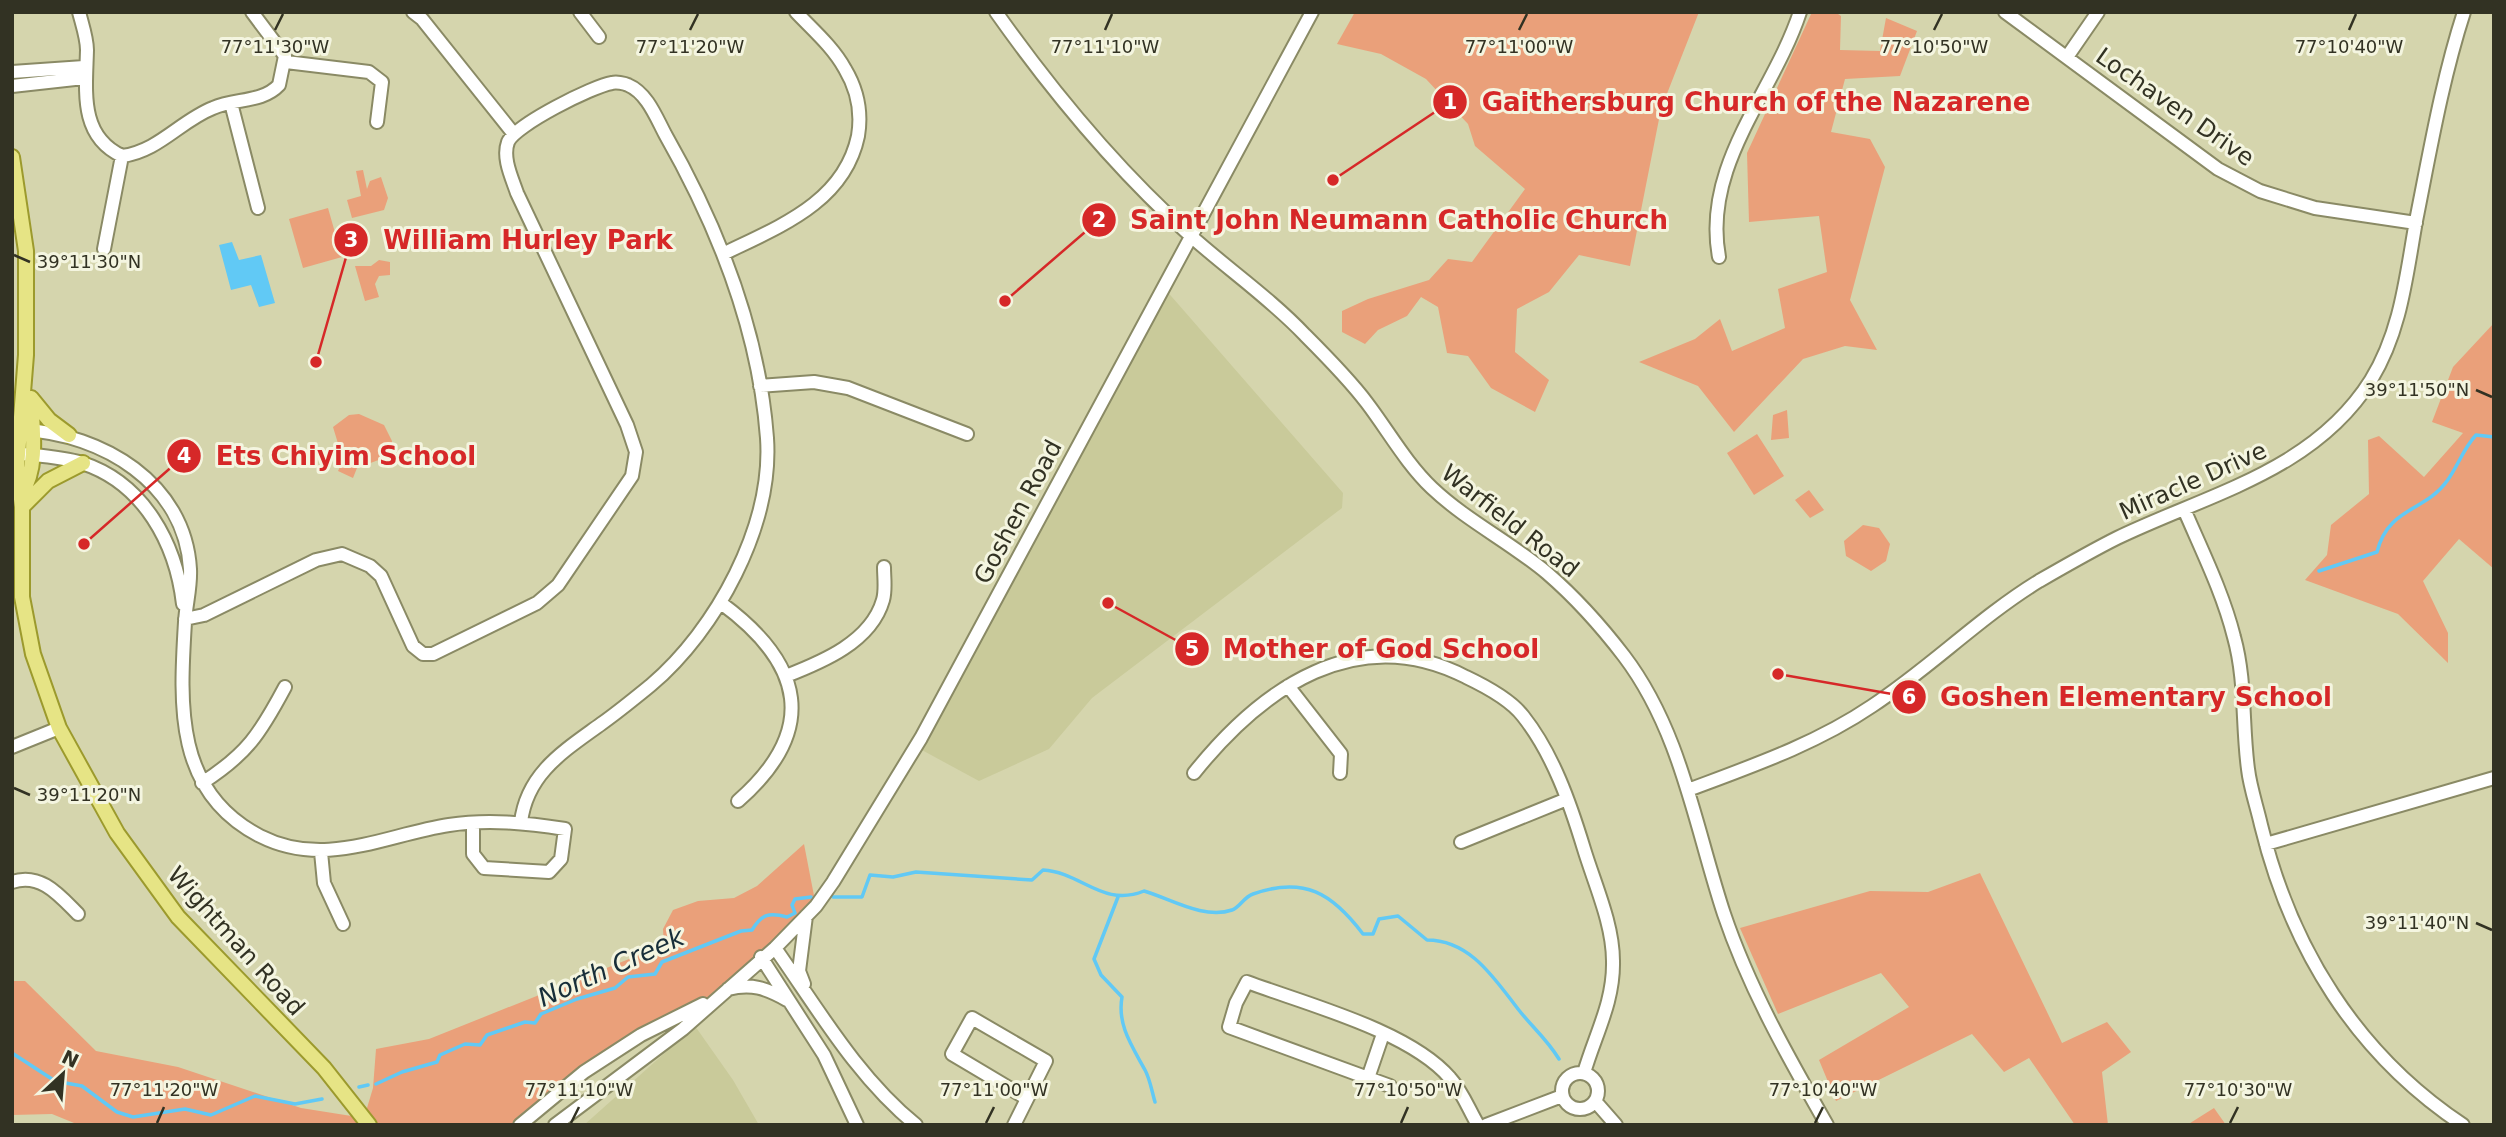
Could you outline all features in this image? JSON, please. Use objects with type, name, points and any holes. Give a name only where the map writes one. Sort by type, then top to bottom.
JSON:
[{"type":"main road","name":"Wightman Road","points":[[12,157],[26,251],[26,355],[31,372],[22,395],[18,497],[22,597],[33,654],[59,728],[117,833],[178,917],[324,1068],[369,1125]]},
{"type":"main road","points":[[22,395],[69,435]]},
{"type":"main road","points":[[18,497],[83,463]]},
{"type":"street","points":[[79,12],[87,50],[84,73],[88,117],[94,133],[110,150],[122,156],[150,149],[203,113],[272,93],[279,85],[286,62],[279,45],[252,12]]},
{"type":"street","points":[[580,12],[599,37]]},
{"type":"street","points":[[723,254],[763,235],[823,199],[846,170],[855,149],[860,126],[856,90],[833,50],[796,12]]},
{"type":"street","name":"Warfield Road","points":[[996,12],[1051,90],[1084,129],[1190,236],[1302,331],[1366,401],[1403,456],[1433,489],[1545,572],[1594,618],[1627,660],[1652,699],[1688,790],[1724,914],[1749,978],[1827,1125]]},
{"type":"street","name":"Goshen Road","points":[[555,1125],[683,1028],[761,957],[775,948],[806,916],[833,882],[921,738],[1312,12]]},
{"type":"street","points":[[1719,257],[1714,220],[1730,161],[1749,114],[1781,58],[1800,12]]},
{"type":"street","name":"Lochaven Drive","points":[[2005,12],[2218,169],[2260,191],[2315,208],[2416,223]]},
{"type":"street","points":[[2067,57],[2098,12]]},
{"type":"street","name":"Miracle Drive","points":[[1688,790],[1776,757],[1834,729],[1873,706],[2036,583],[2116,538],[2268,473],[2292,459],[2336,424],[2356,402],[2372,378],[2395,331],[2449,60],[2464,12]]},
{"type":"street","points":[[422,14],[513,133]]},
{"type":"street","points":[[286,62],[369,72],[377,76],[382,82],[377,122]]},
{"type":"street","points":[[12,72],[84,73]]},
{"type":"street","points":[[12,86],[84,73]]},
{"type":"street","points":[[185,619],[204,615],[316,560],[342,554],[370,565],[381,576],[413,646],[423,654],[433,654],[549,595],[632,476],[636,452],[627,425],[510,173],[506,148],[513,133],[531,121],[612,83],[628,85],[644,97],[700,198],[748,327],[767,440],[761,493],[743,554],[721,603],[677,660],[661,676],[605,722],[554,758],[528,791],[521,822]]},
{"type":"street","points":[[231,103],[258,208]]},
{"type":"street","points":[[104,249],[122,156]]},
{"type":"street","points":[[760,386],[814,382],[848,388],[967,433]]},
{"type":"street","points":[[22,430],[69,435],[104,448],[129,463],[166,502],[178,527],[190,567],[182,699],[184,728],[202,783],[222,809],[260,836],[284,846],[321,852],[349,850],[434,827],[473,823],[521,822],[565,829],[563,854],[554,870],[491,869],[474,859],[473,823]]},
{"type":"street","points":[[21,454],[83,463],[120,484],[145,507],[165,535],[180,573],[185,619]]},
{"type":"street","points":[[2184,509],[2223,600],[2235,639],[2242,680],[2248,770],[2266,844],[2287,911],[2316,970],[2356,1029],[2401,1078],[2463,1125]]},
{"type":"street","points":[[786,676],[839,651],[871,623],[884,597],[884,567]]},
{"type":"street","points":[[721,603],[765,640],[786,676],[791,714],[790,730],[774,765],[737,801]]},
{"type":"street","points":[[1194,773],[1222,738],[1306,674],[1334,663],[1371,656],[1413,657],[1445,666],[1483,685],[1521,713],[1547,754],[1567,799],[1610,933],[1614,959],[1610,1000],[1584,1073]]},
{"type":"street","points":[[1288,686],[1342,754],[1340,774]]},
{"type":"street","points":[[202,783],[229,766],[250,746],[285,687]]},
{"type":"street","points":[[12,747],[59,728]]},
{"type":"street","points":[[2266,844],[2494,778]]},
{"type":"street","points":[[1461,842],[1567,799]]},
{"type":"street","points":[[321,852],[324,883],[343,924]]},
{"type":"street","points":[[12,882],[41,882],[78,914]]},
{"type":"street","points":[[806,916],[799,971],[807,994]]},
{"type":"street","points":[[775,948],[864,1073],[916,1125]]},
{"type":"street","points":[[761,957],[824,1055],[857,1125]]},
{"type":"street","points":[[1390,1086],[1229,1027],[1236,1003],[1247,982],[1383,1034],[1427,1056],[1451,1079],[1478,1125]]},
{"type":"street","points":[[728,989],[745,985],[760,987],[788,1001]]},
{"type":"street","name":"Goshen Road","points":[[520,1125],[584,1072],[641,1035],[716,998]]},
{"type":"street","points":[[1014,1125],[1046,1061],[972,1018],[952,1054],[1026,1098]]},
{"type":"street","points":[[1368,1078],[1383,1034]]},
{"type":"street","points":[[1562,1096],[1567,1077],[1584,1073]]},
{"type":"street","points":[[1584,1073],[1597,1084],[1595,1101],[1616,1125]]},
{"type":"street","points":[[1562,1096],[1571,1107],[1578,1109],[1595,1101]]},
{"type":"street","points":[[1486,1125],[1562,1096]]},
{"type":"shaded area","points":[[1355,12],[1699,12],[1661,109],[1630,266],[1579,255],[1549,292],[1517,309],[1515,352],[1549,380],[1535,412],[1491,388],[1468,356],[1447,353],[1438,307],[1421,297],[1407,316],[1378,330],[1365,344],[1342,332],[1342,311],[1368,299],[1429,280],[1448,259],[1472,262],[1525,189],[1475,146],[1468,124],[1426,79],[1381,54],[1337,44]]},
{"type":"shaded area","points":[[1812,12],[1835,12],[1841,16],[1840,50],[1880,51],[1886,18],[1917,31],[1900,76],[1845,79],[1831,132],[1870,139],[1885,167],[1850,300],[1877,350],[1845,346],[1803,359],[1734,432],[1698,386],[1639,362],[1695,339],[1720,319],[1732,351],[1785,328],[1778,289],[1827,272],[1819,216],[1749,222],[1747,153]]},
{"type":"shaded area","points":[[363,170],[367,189],[370,181],[381,177],[388,198],[384,210],[352,218],[347,200],[361,196],[356,171]]},
{"type":"shaded area","points":[[328,208],[342,257],[303,268],[289,219]]},
{"type":"shaded area","points":[[379,260],[390,262],[390,275],[379,276],[375,284],[379,297],[365,301],[355,266],[371,266]]},
{"type":"shaded area","points":[[1165,289],[1343,493],[1342,508],[1092,698],[1049,749],[979,781],[920,749]]},
{"type":"shaded area","points":[[2494,323],[2494,569],[2459,539],[2423,581],[2448,633],[2448,663],[2398,614],[2305,580],[2327,555],[2331,525],[2369,494],[2368,440],[2379,436],[2424,477],[2463,433],[2432,422],[2453,367]]},
{"type":"shaded area","points":[[1787,410],[1789,438],[1771,440],[1773,415]]},
{"type":"shaded area","points":[[359,414],[384,425],[392,441],[392,455],[357,468],[353,478],[338,471],[343,460],[333,427],[349,415]]},
{"type":"shaded area","points":[[1757,434],[1784,476],[1754,495],[1727,453]]},
{"type":"shaded area","points":[[1809,490],[1824,510],[1810,518],[1795,500]]},
{"type":"shaded area","points":[[1863,525],[1879,528],[1890,544],[1886,561],[1871,571],[1846,556],[1844,541]]},
{"type":"shaded area","points":[[804,844],[816,906],[728,989],[641,1035],[520,1125],[79,1125],[52,1114],[12,1115],[12,981],[25,981],[96,1051],[178,1067],[301,1108],[364,1118],[373,1088],[376,1049],[429,1039],[664,945],[663,929],[673,910],[698,901],[734,898],[757,886]]},
{"type":"shaded area","points":[[1980,873],[2062,1043],[2107,1022],[2131,1052],[2102,1072],[2108,1125],[2075,1125],[2029,1058],[2004,1072],[1972,1034],[1836,1101],[1819,1060],[1909,1007],[1881,973],[1778,1014],[1740,928],[1870,891],[1928,892]]},
{"type":"shaded area","points":[[695,1026],[733,1080],[759,1125],[584,1125]]},
{"type":"shaded area","points":[[2214,1108],[2226,1125],[2187,1125]]},
{"type":"water","points":[[232,242],[239,260],[261,255],[275,303],[259,307],[251,285],[231,290],[219,245]]},
{"type":"waterway","points":[[2319,571],[2377,552],[2389,526],[2438,491],[2476,435],[2494,437]]},
{"type":"waterway","name":"North Creek","points":[[833,897],[862,897],[870,875],[893,877],[916,872],[1032,880],[1043,870],[1057,872],[1104,892],[1129,895],[1144,891],[1187,907],[1210,912],[1232,910],[1250,895],[1271,889],[1302,888],[1316,892],[1340,908],[1363,934],[1373,934],[1379,919],[1398,916],[1427,940],[1456,946],[1480,963],[1559,1059]]},
{"type":"waterway","name":"North Creek","points":[[376,1084],[402,1072],[437,1062],[440,1055],[465,1044],[480,1045],[487,1035],[525,1022],[535,1023],[541,1014],[577,999],[615,988],[628,977],[655,974],[662,962],[741,931],[752,930],[766,916],[787,917],[795,913],[792,905],[795,899],[811,897]]},
{"type":"waterway","points":[[1118,897],[1094,959],[1101,975],[1122,997],[1124,1026],[1147,1074],[1155,1102]]},
{"type":"waterway","name":"North Creek","points":[[12,1053],[55,1081],[82,1086],[117,1112],[133,1117],[185,1109],[211,1115],[255,1096],[295,1104],[322,1099]]},
{"type":"waterway","name":"North Creek","points":[[359,1087],[368,1085]]},
{"type":"place","name":"Gaithersburg Church of the Nazarene","points":[[1333,180]]},
{"type":"place","name":"Saint John Neumann Catholic Church","points":[[1005,301]]},
{"type":"place","name":"William Hurley Park","points":[[316,362]]},
{"type":"place","name":"Ets Chiyim School","points":[[84,544]]},
{"type":"place","name":"Mother of God School","points":[[1108,603]]},
{"type":"place","name":"Goshen Elementary School","points":[[1778,674]]}]
